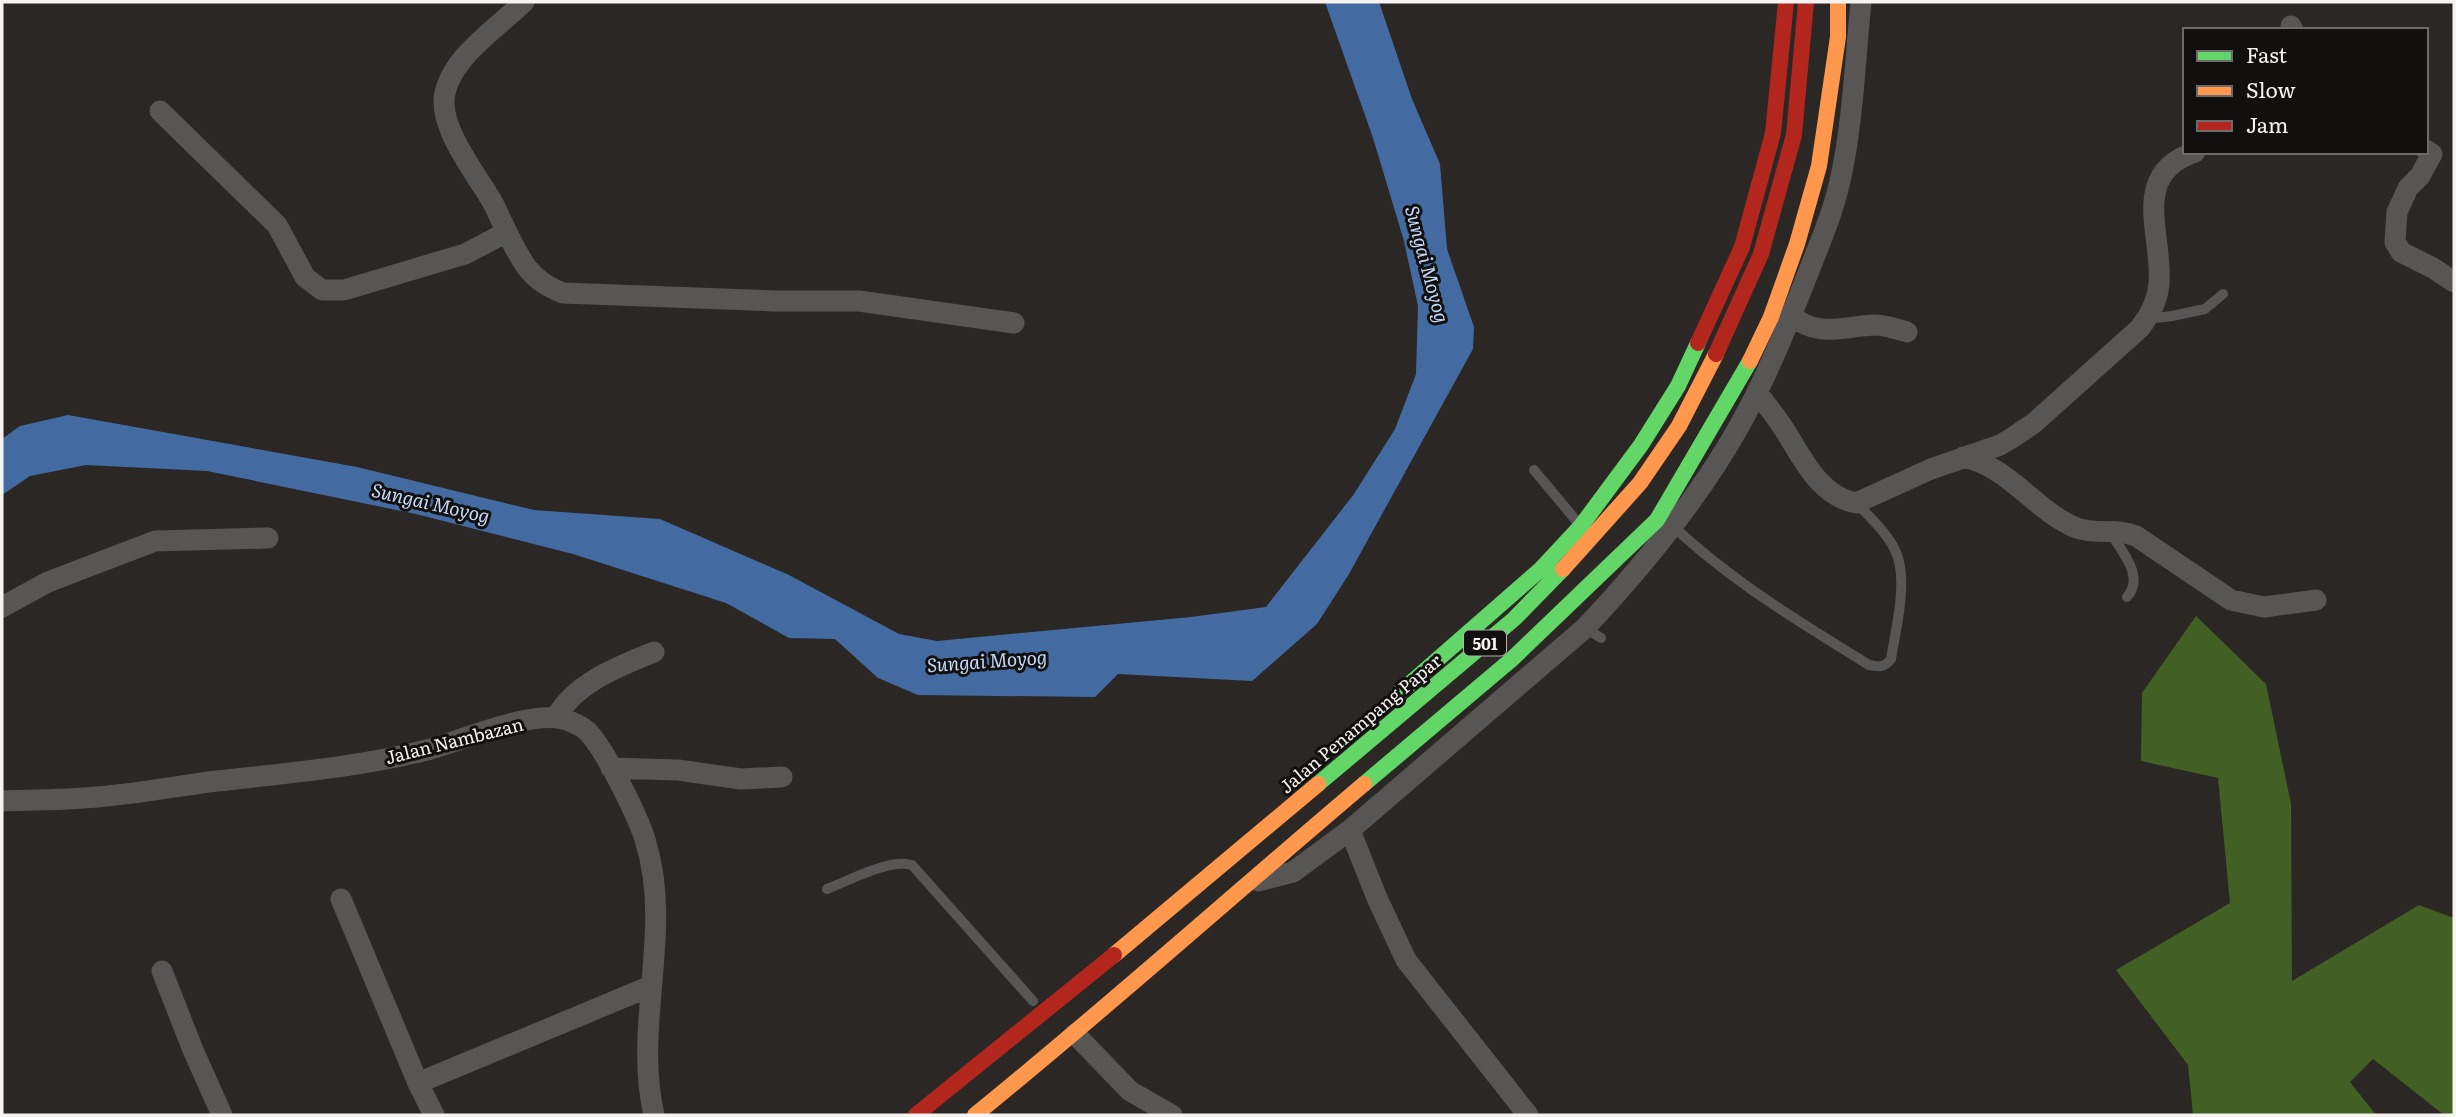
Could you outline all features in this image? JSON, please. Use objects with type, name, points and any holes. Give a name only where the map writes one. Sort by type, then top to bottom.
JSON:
[{"type":"main road","points":[[1382,708],[1541,569],[1581,526],[1641,445],[1678,386],[1742,247],[1773,134],[1786,2]]},
{"type":"main road","name":"Jalan Penampang Papar","points":[[916,1115],[1133,940],[1514,619],[1559,574],[1640,483],[1679,426],[1731,324],[1761,254],[1794,135],[1806,2]]},
{"type":"main road","name":"501","points":[[975,1115],[1075,1034],[1247,883],[1511,660],[1657,520],[1746,371],[1771,317],[1797,244],[1819,166],[1838,37],[1838,2]]},
{"type":"main road","points":[[1146,908],[1258,813]]},
{"type":"main road","points":[[1006,1041],[1019,1010],[1095,950]]},
{"type":"street","points":[[524,2],[460,61],[450,76],[443,103],[446,117],[461,150],[516,251],[541,283],[563,293],[859,301],[1014,323]]},
{"type":"street","points":[[1247,883],[1293,872],[1350,830],[1593,633],[1619,592],[1673,526],[1718,461],[1757,393],[1820,242],[1840,182],[1861,2]]},
{"type":"street","points":[[160,111],[277,225],[304,277],[322,290],[344,290],[455,258],[507,232]]},
{"type":"street","points":[[2428,151],[2432,154],[2420,176],[2408,188],[2397,212],[2395,242],[2401,252],[2454,282]]},
{"type":"street","points":[[1757,393],[1777,418],[1814,475],[1830,492],[1856,503],[1931,469],[2000,445],[2034,423],[2140,328],[2147,318],[2157,297],[2159,285],[2153,220],[2154,197],[2168,167],[2180,157],[2189,154]]},
{"type":"street","points":[[1791,315],[1802,325],[1816,329],[1834,330],[1878,325],[1907,332]]},
{"type":"street","points":[[1963,457],[1987,465],[2011,480],[2061,520],[2074,527],[2086,531],[2126,532],[2136,536],[2231,600],[2264,607],[2316,600]]},
{"type":"street","points":[[2,607],[48,582],[155,541],[268,538]]},
{"type":"street","points":[[654,652],[609,671],[578,692],[562,707],[556,718],[567,720],[587,731],[611,768],[646,842],[656,889],[657,937],[651,986],[648,1091],[654,1115]]},
{"type":"street","name":"Jalan Nambazan","points":[[2,800],[97,797],[344,767],[431,749],[508,724],[556,718]]},
{"type":"street","points":[[611,768],[678,771],[741,779],[782,777]]},
{"type":"street","points":[[1350,830],[1377,898],[1406,960],[1528,1115]]},
{"type":"street","points":[[341,899],[434,1115]]},
{"type":"street","points":[[162,971],[222,1115]]},
{"type":"street","points":[[418,1083],[651,986]]},
{"type":"street","points":[[1075,1034],[1130,1091],[1172,1115]]},
{"type":"lane","points":[[2147,318],[2172,317],[2205,309],[2223,294]]},
{"type":"lane","points":[[1534,470],[1581,526]]},
{"type":"lane","points":[[1673,526],[1714,562],[1807,627],[1869,665],[1880,667],[1891,659],[1901,582],[1900,566],[1895,550],[1856,503]]},
{"type":"lane","points":[[2110,531],[2135,578],[2133,589],[2127,597]]},
{"type":"lane","points":[[827,889],[883,867],[906,863],[912,865],[1033,1001]]},
{"type":"green space","points":[[2196,616],[2266,684],[2291,804],[2292,981],[2419,905],[2454,918],[2454,1115],[2444,1115],[2373,1059],[2350,1082],[2376,1115],[2193,1115],[2188,1065],[2116,970],[2230,903],[2218,778],[2141,761],[2142,693]]},
{"type":"water","name":"Sungai Moyog","points":[[1325,2],[1379,2],[1412,99],[1440,164],[1447,249],[1474,327],[1473,349],[1349,574],[1317,624],[1252,681],[1118,674],[1095,697],[918,695],[878,678],[835,639],[789,638],[726,603],[573,554],[416,514],[207,471],[86,465],[30,476],[2,495],[2,439],[20,426],[68,415],[357,467],[534,510],[660,519],[789,575],[899,634],[937,641],[1191,617],[1266,607],[1354,494],[1395,429],[1416,374],[1418,306],[1404,241],[1373,138]]},
{"type":"traffic: fast","points":[[1398,694],[1541,569],[1581,526],[1641,445],[1678,386],[1698,343]]},
{"type":"traffic: fast","points":[[1364,784],[1511,660],[1657,520],[1750,361]]},
{"type":"traffic: fast","points":[[1318,784],[1514,619],[1563,569]]},
{"type":"traffic: slow","points":[[1750,361],[1771,317],[1797,244],[1819,166],[1838,37],[1838,2]]},
{"type":"traffic: slow","points":[[1563,569],[1640,483],[1679,426],[1716,354]]},
{"type":"traffic: slow","points":[[1114,955],[1318,784]]},
{"type":"traffic: slow","points":[[975,1115],[1364,784]]},
{"type":"traffic: jam","points":[[1698,343],[1742,247],[1773,133],[1786,2]]},
{"type":"traffic: jam","points":[[1716,354],[1761,254],[1794,135],[1806,2]]},
{"type":"traffic: jam","points":[[916,1115],[1114,955]]}]
